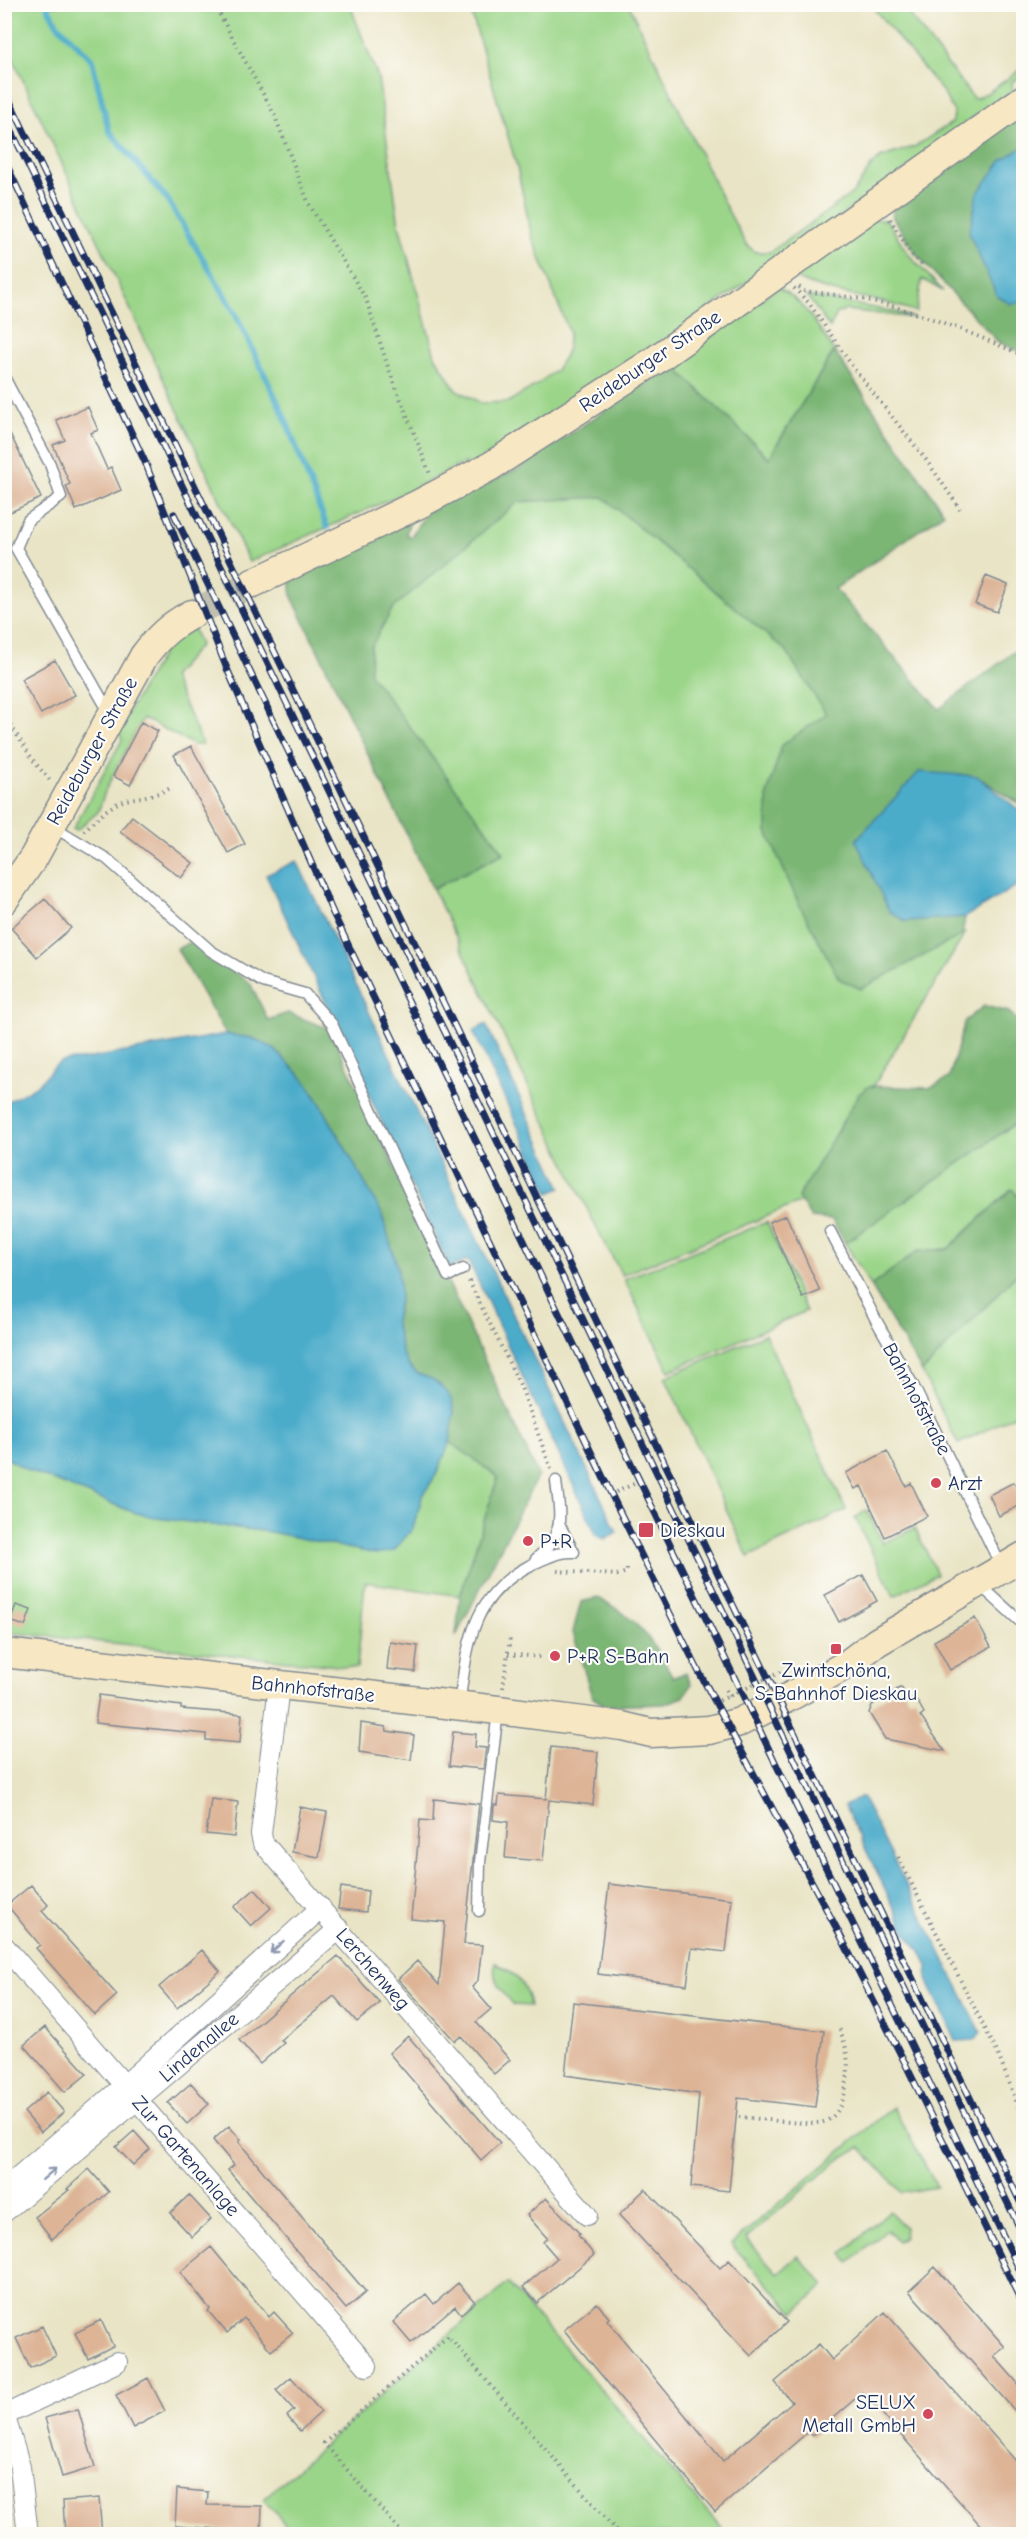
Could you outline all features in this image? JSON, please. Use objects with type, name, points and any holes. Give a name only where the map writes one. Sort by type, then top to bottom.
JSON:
[{"type":"main road","name":"Reideburger Straße","points":[[253,583],[439,494],[491,466],[595,400],[1023,99]]},
{"type":"main road","name":"Reideburger Straße","points":[[4,900],[29,866],[63,833],[68,796],[111,715],[157,638],[172,625],[192,614]]},
{"type":"main road","name":"Bahnhofstraße","points":[[4,1653],[459,1705],[500,1704],[651,1733],[678,1733],[709,1730],[740,1722],[849,1663],[877,1642],[1001,1569]]},
{"type":"street","name":"Lerchenweg","points":[[279,1686],[261,1834],[263,1843],[587,2215]]},
{"type":"street","name":"Lindenallee","points":[[4,2212],[321,1908]]},
{"type":"street","name":"Lindenallee","points":[[4,2189],[339,1929]]},
{"type":"street","name":"Zur Gartenanlage","points":[[4,1946],[367,2366]]},
{"type":"street","points":[[28,2535],[20,2467],[5,2414],[117,2362]]},
{"type":"lane","points":[[4,377],[50,464],[61,498],[28,520],[10,547],[111,715]]},
{"type":"lane","points":[[63,833],[107,859],[211,951],[263,982],[304,994],[332,1024],[448,1276],[464,1269]]},
{"type":"lane","name":"Bahnhofstraße","points":[[830,1232],[914,1387],[1001,1569]]},
{"type":"lane","points":[[526,1567],[561,1551],[574,1552],[560,1526],[556,1481]]},
{"type":"lane","points":[[459,1705],[469,1640],[477,1618],[501,1583],[547,1550],[560,1526]]},
{"type":"lane","points":[[1001,1569],[1023,1625]]},
{"type":"lane","points":[[479,1911],[480,1862],[500,1704]]},
{"type":"path","points":[[214,4],[274,114],[309,204],[366,299],[415,441],[439,494]]},
{"type":"path","points":[[878,201],[911,252],[923,266]]},
{"type":"path","points":[[778,272],[804,291],[868,300],[903,310],[977,335],[1023,356]]},
{"type":"path","points":[[778,272],[809,303],[855,370],[927,461],[960,509]]},
{"type":"path","points":[[4,715],[33,760],[51,782],[68,796]]},
{"type":"path","points":[[63,833],[113,805],[154,795],[172,787]]},
{"type":"path","points":[[464,1269],[521,1387],[556,1481]]},
{"type":"path","points":[[616,1492],[636,1482]]},
{"type":"path","points":[[551,1572],[617,1575],[627,1572],[627,1568]]},
{"type":"path","points":[[500,1704],[510,1637]]},
{"type":"path","points":[[508,1654],[540,1658]]},
{"type":"path","points":[[711,1704],[789,1668]]},
{"type":"path","points":[[726,1690],[730,1696]]},
{"type":"path","points":[[898,1857],[997,2052],[1023,2121]]},
{"type":"path","points":[[739,2116],[821,2123],[828,2120],[840,2104],[847,2080],[848,2058],[838,2025]]},
{"type":"path","points":[[402,2535],[324,2443],[448,2336],[620,2535]]},
{"type":"green space","points":[[4,5],[350,5],[378,78],[399,225],[435,356],[455,389],[481,403],[508,402],[556,370],[566,354],[569,332],[532,237],[517,167],[469,5],[629,5],[725,205],[746,244],[755,252],[770,252],[854,192],[872,165],[880,158],[916,146],[953,122],[954,112],[942,91],[871,5],[902,5],[974,99],[987,93],[1023,68],[1023,75],[1012,82],[1013,92],[971,119],[959,132],[634,362],[463,472],[466,462],[407,492],[249,562],[5,42]]},
{"type":"green space","points":[[1023,111],[1023,353],[998,342],[914,252],[892,216],[892,203]]},
{"type":"green space","points":[[870,219],[887,220],[909,255],[943,291],[922,279],[916,312],[824,289],[794,277]]},
{"type":"green space","points":[[778,287],[803,307],[834,351],[769,458],[673,365]]},
{"type":"green space","points":[[807,296],[896,312],[915,318],[846,310],[837,313],[830,328]]},
{"type":"green space","points":[[834,351],[944,513],[835,589],[939,709],[1023,645],[1023,806],[977,776],[905,921],[965,917],[962,935],[861,989],[839,979],[798,902],[767,832],[767,794],[782,745],[826,714],[786,651],[603,497],[518,502],[393,608],[371,647],[370,674],[504,853],[433,889],[292,597],[290,577],[411,518],[406,533],[410,538],[427,511],[518,469],[673,365],[769,458]]},
{"type":"green space","points":[[612,496],[791,650],[831,715],[852,980],[966,932],[809,1199],[622,1275],[595,1225],[433,889],[485,862],[361,687],[378,614],[515,498]]},
{"type":"green space","points":[[193,628],[200,645],[172,677],[203,745],[194,745],[143,718],[106,789],[98,812],[77,830],[73,829],[122,740],[118,729],[162,654],[172,641]]},
{"type":"green space","points":[[190,942],[250,983],[268,1020],[288,1013],[330,1029],[538,1475],[456,1636],[460,1596],[498,1477],[450,1442],[454,1412],[447,1392],[434,1380],[418,1374],[408,1365],[402,1353],[395,1321],[399,1303],[398,1269],[381,1212],[320,1103],[304,1079],[273,1048],[252,1038],[226,1034],[177,949]]},
{"type":"green space","points":[[984,1006],[1009,1012],[1023,1026],[1023,1118],[845,1243],[832,1220],[811,1218],[798,1197],[859,1094],[869,1086],[929,1088],[949,1078],[965,1021]]},
{"type":"green space","points":[[1023,1118],[1023,1202],[1011,1189],[948,1249],[918,1251],[871,1286],[845,1243]]},
{"type":"green space","points":[[1012,1189],[1023,1202],[1023,1268],[922,1372],[871,1286],[918,1251],[948,1249]]},
{"type":"green space","points":[[767,1222],[806,1311],[669,1371],[624,1279]]},
{"type":"green space","points":[[1023,1268],[1023,1411],[958,1444],[922,1372]]},
{"type":"green space","points":[[765,1334],[846,1510],[748,1557],[665,1377]]},
{"type":"green space","points":[[450,1442],[498,1477],[460,1596],[365,1582],[357,1668],[5,1632],[5,1457],[27,1470],[133,1512],[157,1518],[271,1532],[320,1541],[413,1528],[422,1497],[437,1473]]},
{"type":"green space","points":[[867,1510],[883,1543],[915,1528],[937,1574],[894,1596],[855,1518]]},
{"type":"green space","points":[[598,1598],[623,1613],[643,1631],[673,1677],[686,1673],[691,1684],[684,1697],[664,1704],[606,1706],[592,1697],[573,1632],[581,1602]]},
{"type":"green space","points":[[495,1963],[519,1980],[526,1991],[530,2006],[513,2005],[498,1986],[494,1970]]},
{"type":"green space","points":[[893,2107],[937,2187],[902,2193],[860,2147],[837,2161],[746,2238],[778,2274],[798,2256],[825,2285],[794,2313],[731,2244]]},
{"type":"green space","points":[[889,2211],[905,2227],[904,2237],[898,2242],[887,2230],[849,2263],[842,2254]]},
{"type":"green space","points":[[508,2283],[727,2534],[294,2534],[263,2499]]},
{"type":"water","points":[[1023,147],[1023,302],[1011,304],[997,296],[969,233],[977,194],[1002,160]]},
{"type":"water","points":[[919,772],[977,776],[1023,813],[1023,882],[965,917],[905,921],[889,911],[856,840]]},
{"type":"water","points":[[297,861],[617,1532],[605,1539],[597,1536],[468,1260],[450,1268],[266,875]]},
{"type":"water","points":[[486,1024],[561,1188],[549,1193],[473,1031]]},
{"type":"water","points":[[226,1034],[252,1038],[273,1048],[304,1079],[320,1103],[381,1212],[398,1269],[400,1295],[395,1321],[402,1353],[408,1365],[418,1374],[434,1380],[447,1392],[452,1401],[454,1412],[450,1442],[437,1473],[422,1497],[413,1528],[394,1551],[376,1554],[271,1532],[157,1518],[133,1512],[27,1470],[5,1457],[5,1103],[34,1087],[55,1066],[64,1061]]},
{"type":"water","points":[[862,1797],[981,2032],[975,2040],[956,2041],[927,1979],[928,1966],[922,1953],[908,1936],[844,1805]]},
{"type":"building","points":[[88,407],[98,430],[91,433],[107,469],[111,467],[121,490],[76,510],[66,486],[70,484],[53,445],[65,440],[56,420]]},
{"type":"building","points":[[4,421],[41,498],[4,515]]},
{"type":"building","points":[[986,576],[1008,585],[997,612],[975,604]]},
{"type":"building","points":[[55,660],[75,695],[41,714],[21,679]]},
{"type":"building","points":[[141,722],[158,731],[130,785],[113,776]]},
{"type":"building","points":[[191,746],[245,844],[228,853],[174,755]]},
{"type":"building","points":[[132,816],[193,863],[181,878],[120,831]]},
{"type":"building","points":[[45,899],[71,928],[37,957],[11,928]]},
{"type":"building","points":[[786,1215],[820,1291],[803,1298],[769,1222]]},
{"type":"building","points":[[887,1451],[906,1486],[911,1483],[927,1516],[885,1537],[861,1486],[855,1489],[846,1473]]},
{"type":"building","points":[[1014,1482],[1023,1504],[999,1516],[989,1495]]},
{"type":"building","points":[[863,1575],[877,1601],[839,1622],[825,1595]]},
{"type":"building","points":[[16,1605],[31,1610],[25,1626],[10,1621]]},
{"type":"building","points":[[975,1618],[991,1647],[950,1670],[934,1641]]},
{"type":"building","points":[[390,1642],[418,1646],[415,1672],[387,1669]]},
{"type":"building","points":[[901,1687],[909,1700],[915,1697],[924,1713],[920,1716],[945,1751],[885,1739],[869,1713],[872,1705]]},
{"type":"building","points":[[99,1695],[181,1706],[181,1709],[242,1714],[240,1743],[206,1740],[206,1734],[95,1723]]},
{"type":"building","points":[[361,1723],[386,1727],[387,1731],[414,1735],[411,1760],[359,1752]]},
{"type":"building","points":[[453,1732],[476,1734],[475,1747],[486,1748],[483,1769],[449,1766]]},
{"type":"building","points":[[551,1747],[598,1752],[593,1805],[549,1800],[543,1861],[505,1858],[508,1822],[493,1820],[494,1805],[498,1805],[499,1795],[546,1799]]},
{"type":"building","points":[[211,1799],[238,1802],[234,1837],[206,1834]]},
{"type":"building","points":[[434,1799],[479,1804],[464,1944],[482,1945],[478,1980],[472,1987],[491,2009],[476,2022],[510,2060],[494,2074],[461,2036],[455,2041],[398,1979],[417,1961],[439,1985],[445,1922],[411,1919],[420,1820],[433,1821]]},
{"type":"building","points":[[300,1807],[327,1812],[319,1857],[292,1852]]},
{"type":"building","points":[[609,1884],[732,1899],[726,1952],[692,1948],[687,1985],[598,1974]]},
{"type":"building","points":[[31,1885],[48,1905],[42,1911],[117,1995],[95,2015],[36,1948],[40,1945],[7,1905]]},
{"type":"building","points":[[341,1887],[368,1891],[366,1912],[338,1909]]},
{"type":"building","points":[[255,1889],[271,1908],[251,1926],[234,1907]]},
{"type":"building","points":[[202,1950],[220,1971],[177,2008],[159,1987]]},
{"type":"building","points":[[338,1956],[380,2003],[357,2022],[334,1996],[281,2040],[284,2043],[260,2064],[239,2040]]},
{"type":"building","points":[[573,2002],[824,2031],[815,2107],[738,2098],[729,2191],[691,2187],[699,2094],[565,2075]]},
{"type":"building","points":[[45,2027],[87,2074],[65,2092],[24,2045]]},
{"type":"building","points":[[408,2036],[500,2143],[481,2160],[389,2053]]},
{"type":"building","points":[[191,2083],[209,2104],[187,2124],[168,2103]]},
{"type":"building","points":[[47,2092],[64,2112],[41,2132],[24,2112]]},
{"type":"building","points":[[229,2126],[266,2175],[366,2292],[346,2309],[228,2170],[234,2165],[213,2140]]},
{"type":"building","points":[[134,2131],[150,2149],[133,2165],[116,2147]]},
{"type":"building","points":[[89,2169],[109,2192],[52,2239],[35,2217],[69,2190],[67,2189]]},
{"type":"building","points":[[645,2189],[720,2268],[729,2260],[787,2322],[751,2356],[619,2215]]},
{"type":"building","points":[[189,2195],[211,2219],[192,2237],[170,2213]]},
{"type":"building","points":[[546,2198],[580,2234],[578,2235],[594,2255],[537,2303],[523,2287],[557,2258],[543,2242],[547,2238],[527,2215]]},
{"type":"building","points":[[211,2247],[269,2317],[274,2312],[293,2333],[271,2351],[244,2318],[227,2333],[180,2272]]},
{"type":"building","points":[[935,2267],[1005,2347],[994,2356],[1023,2389],[1023,2420],[909,2291]]},
{"type":"building","points":[[458,2283],[475,2302],[461,2314],[455,2306],[411,2343],[393,2322],[426,2294],[434,2304]]},
{"type":"building","points":[[597,2303],[609,2318],[607,2320],[723,2461],[792,2402],[775,2382],[819,2344],[832,2360],[885,2312],[1023,2469],[1023,2535],[989,2535],[863,2392],[812,2436],[808,2432],[715,2512],[564,2330]]},
{"type":"building","points":[[101,2320],[113,2346],[88,2359],[75,2333]]},
{"type":"building","points":[[42,2326],[56,2356],[30,2368],[16,2338]]},
{"type":"building","points":[[291,2377],[321,2412],[300,2431],[287,2416],[294,2410],[276,2390]]},
{"type":"building","points":[[148,2378],[165,2411],[133,2428],[116,2395]]},
{"type":"building","points":[[78,2409],[95,2467],[62,2477],[45,2418]]},
{"type":"building","points":[[177,2489],[208,2492],[207,2505],[262,2506],[261,2535],[233,2535],[233,2530],[175,2526]]},
{"type":"building","points":[[99,2498],[102,2535],[65,2535],[63,2501]]},
{"type":"waterway","points":[[46,4],[57,24],[92,60],[109,131],[167,199],[233,309],[283,413],[327,527]]},
{"type":"tunnel","points":[[192,614],[253,583]]},
{"type":"railway","points":[[4,89],[1024,2210]]},
{"type":"railway","points":[[4,115],[1024,2237]]},
{"type":"railway","points":[[4,159],[145,462],[225,664],[333,913],[698,1670],[837,1929],[1024,2307]]},
{"type":"railway","points":[[174,514],[1024,2279]]},
{"type":"place","name":"Arzt","points":[[936,1483]]},
{"type":"place","name":"Dieskau","points":[[646,1530]]},
{"type":"place","name":"P+R","points":[[528,1541]]},
{"type":"place","name":"Zwintschöna, S-Bahnhof Dieskau","points":[[836,1649]]},
{"type":"place","name":"P+R S-Bahn","points":[[555,1656]]},
{"type":"place","name":"SELUX Metall GmbH","points":[[928,2414]]}]
